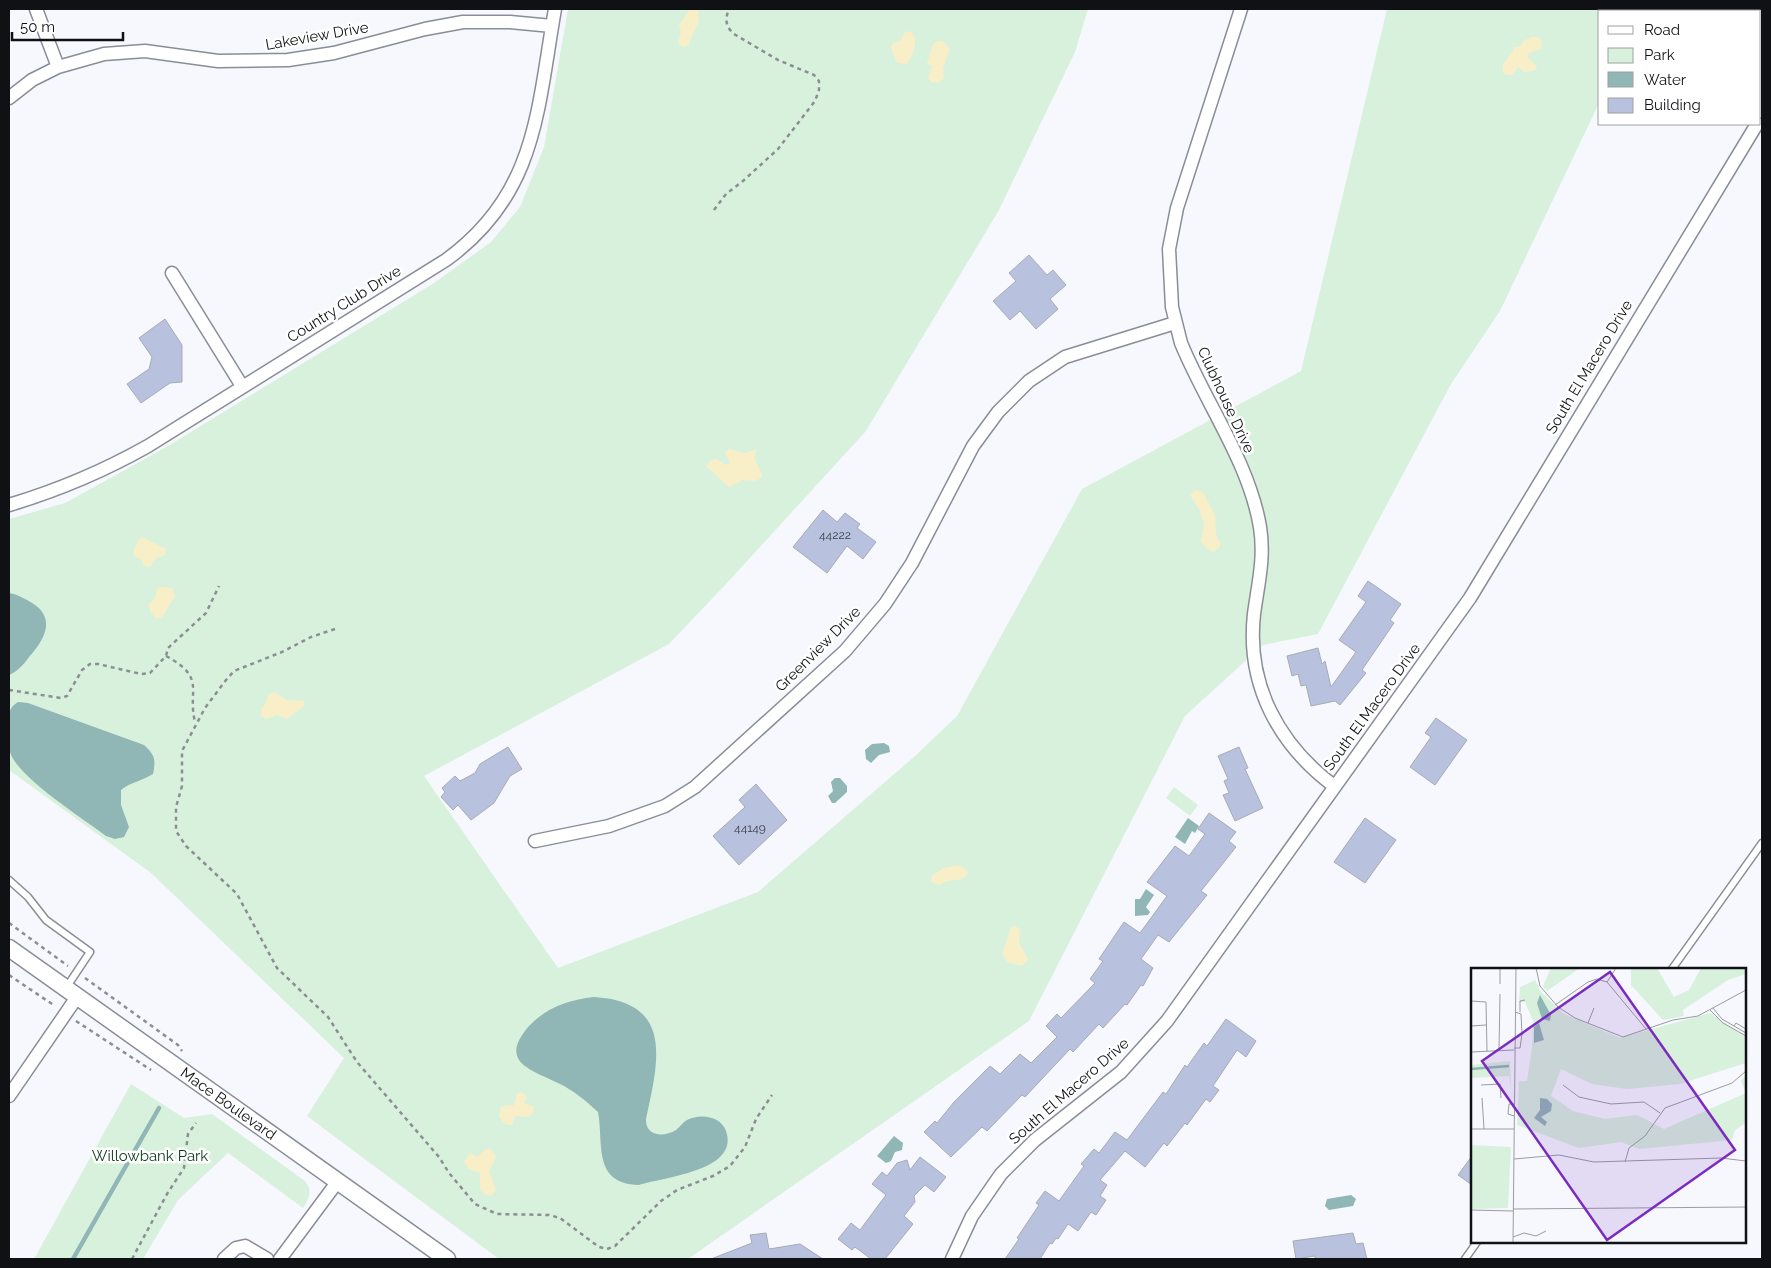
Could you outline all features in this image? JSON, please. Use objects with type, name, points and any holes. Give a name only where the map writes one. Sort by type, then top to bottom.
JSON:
[{"type":"street","points":[[36,9],[58,67]]},
{"type":"street","name":"Country Club Drive","points":[[9,505],[58,490],[110,467],[446,260],[469,243],[495,214],[514,184],[525,160],[534,129],[555,9]]},
{"type":"street","name":"Clubhouse Drive","points":[[1241,9],[1177,208],[1169,249],[1168,270],[1175,323],[1187,358],[1243,474],[1260,527],[1262,572],[1252,632],[1256,672],[1262,693],[1270,714],[1284,738],[1310,767],[1334,786]]},
{"type":"street","name":"Lakeview Drive","points":[[9,98],[32,80],[58,67],[104,54],[145,51],[218,61],[288,60],[334,53],[425,29],[463,22],[510,22],[552,26]]},
{"type":"street","name":"South El Macero Drive","points":[[952,1259],[972,1216],[1001,1174],[1035,1140],[1121,1072],[1168,1021],[1470,598],[1755,125]]},
{"type":"street","points":[[172,273],[242,386]]},
{"type":"street","name":"Greenview Drive","points":[[535,841],[609,826],[665,806],[695,787],[844,651],[885,604],[912,563],[973,446],[998,412],[1029,381],[1065,357],[1175,323]]},
{"type":"street","name":"Mace Boulevard","points":[[9,948],[338,1180],[440,1257]]},
{"type":"street","points":[[9,1096],[66,1013],[71,993]]},
{"type":"street","points":[[280,1259],[338,1180]]},
{"type":"street","points":[[224,1259],[236,1248],[245,1246],[268,1259]]},
{"type":"lane","points":[[1673,968],[1762,843]]},
{"type":"lane","points":[[9,880],[28,896],[46,920],[90,952],[71,993]]},
{"type":"lane","points":[[1465,1259],[1476,1243]]},
{"type":"path","points":[[714,210],[726,194],[778,149],[815,101],[819,90],[819,81],[814,75],[778,60],[728,29],[726,22],[729,9]]},
{"type":"path","points":[[9,690],[61,698],[72,691],[82,670],[90,664],[98,664],[141,674],[150,673],[166,656],[168,648],[206,613],[219,586]]},
{"type":"path","points":[[335,629],[311,637],[282,652],[234,671],[205,708],[182,752],[182,786],[176,807],[176,831],[186,846],[237,894],[277,968],[328,1017],[357,1062],[439,1157],[449,1173],[475,1204],[497,1214],[550,1215],[560,1218],[599,1246],[607,1249],[615,1246],[661,1201],[677,1190],[713,1176],[730,1166],[745,1147],[756,1119],[772,1095]]},
{"type":"path","points":[[166,656],[178,662],[190,675],[195,689],[193,713],[196,724]]},
{"type":"path","points":[[9,923],[59,959]]},
{"type":"path","points":[[9,975],[82,1024]]},
{"type":"path","points":[[132,1259],[167,1194],[184,1168],[188,1134],[196,1123]]},
{"type":"green space","points":[[568,9],[1088,9],[1075,52],[999,210],[866,431],[669,644],[424,776],[558,968],[758,892],[915,756],[957,716],[1082,489],[1301,371],[1387,9],[1674,9],[1598,10],[1598,105],[1500,311],[1451,384],[1318,634],[1263,645],[1185,716],[1029,1021],[688,1259],[499,1259],[307,1116],[344,1058],[151,873],[9,770],[9,519],[65,503],[168,446],[434,283],[491,242],[520,207],[544,147]]},
{"type":"green space","points":[[1174,787],[1198,805],[1190,816],[1166,798]]},
{"type":"green space","name":"Willowbank Park","points":[[131,1084],[184,1118],[212,1114],[305,1181],[309,1188],[309,1194],[303,1208],[228,1153],[178,1200],[143,1259],[34,1259]]},
{"type":"sand","points":[[690,9],[698,9],[699,21],[688,45],[683,47],[678,43],[681,32],[679,25]]},
{"type":"sand","points":[[910,31],[915,39],[913,52],[907,64],[897,63],[891,48],[893,43],[901,40],[904,33]]},
{"type":"sand","points":[[1532,37],[1539,37],[1542,42],[1541,48],[1528,54],[1528,58],[1537,66],[1535,70],[1525,72],[1518,67],[1512,75],[1504,74],[1504,63],[1514,47],[1520,47],[1523,41]]},
{"type":"sand","points":[[943,41],[950,50],[943,67],[944,78],[938,83],[931,82],[928,78],[932,66],[927,64],[933,44]]},
{"type":"sand","points":[[729,449],[745,453],[757,449],[754,457],[763,477],[754,481],[743,480],[729,487],[726,485],[706,466],[711,460],[717,459],[725,465],[730,463],[725,453]]},
{"type":"sand","points":[[1195,490],[1203,492],[1215,515],[1216,535],[1220,542],[1220,547],[1213,552],[1205,547],[1201,541],[1204,524],[1199,509],[1190,495]]},
{"type":"sand","points":[[142,537],[166,549],[165,555],[155,559],[150,567],[144,566],[142,560],[133,553],[138,541]]},
{"type":"sand","points":[[157,588],[172,588],[175,596],[163,616],[158,619],[154,617],[148,605],[155,598]]},
{"type":"sand","points":[[275,692],[287,700],[304,701],[304,706],[287,719],[277,715],[266,719],[261,716],[261,709],[266,703],[268,695]]},
{"type":"sand","points":[[958,865],[967,870],[968,873],[959,880],[947,881],[939,885],[931,882],[932,875],[944,868]]},
{"type":"sand","points":[[1015,926],[1020,929],[1019,943],[1028,959],[1022,966],[1007,962],[1002,954],[1011,927]]},
{"type":"sand","points":[[522,1092],[527,1098],[524,1102],[534,1106],[533,1113],[529,1117],[515,1116],[512,1125],[504,1124],[499,1116],[501,1106],[514,1105],[517,1093]]},
{"type":"sand","points":[[490,1148],[496,1157],[489,1171],[496,1190],[491,1196],[484,1194],[480,1190],[480,1173],[469,1169],[464,1162],[470,1153],[478,1157],[483,1151]]},
{"type":"water","points":[[9,593],[21,597],[36,606],[46,619],[46,627],[35,649],[20,668],[9,675]]},
{"type":"water","points":[[18,702],[28,703],[144,745],[150,752],[154,761],[153,774],[121,790],[121,805],[129,827],[124,837],[115,839],[106,836],[38,785],[15,762],[9,746],[9,718],[11,709]]},
{"type":"water","points":[[884,743],[889,746],[890,752],[879,755],[871,763],[866,759],[865,750],[872,744]]},
{"type":"water","points":[[835,778],[840,778],[847,786],[847,792],[835,803],[832,803],[828,796],[833,791],[831,782]]},
{"type":"water","points":[[1188,818],[1199,826],[1195,833],[1192,831],[1185,844],[1175,837]]},
{"type":"water","points":[[1146,889],[1154,895],[1146,907],[1150,912],[1148,915],[1135,916],[1135,899],[1140,899]]},
{"type":"water","points":[[594,997],[620,1001],[638,1010],[649,1023],[655,1038],[656,1057],[646,1119],[648,1129],[661,1135],[671,1133],[687,1120],[704,1116],[715,1119],[723,1126],[726,1131],[727,1144],[722,1155],[711,1164],[681,1175],[639,1185],[624,1183],[614,1178],[607,1170],[603,1160],[598,1112],[569,1089],[521,1063],[517,1056],[520,1038],[536,1019],[551,1009],[576,1000]]},
{"type":"water","points":[[894,1136],[903,1143],[902,1150],[895,1152],[891,1161],[886,1163],[877,1156]]},
{"type":"water","points":[[1351,1195],[1356,1199],[1353,1206],[1329,1210],[1325,1206],[1327,1199]]},
{"type":"building","points":[[1029,255],[1047,275],[1053,270],[1066,285],[1050,299],[1058,309],[1036,329],[1020,311],[1010,320],[993,301],[1016,281],[1009,273]]},
{"type":"building","points":[[165,319],[182,345],[182,382],[170,383],[141,403],[127,384],[149,369],[152,357],[139,338]]},
{"type":"building","points":[[823,510],[837,522],[845,513],[860,524],[857,528],[876,542],[863,559],[847,546],[827,573],[793,547]]},
{"type":"building","points":[[1368,581],[1401,604],[1390,620],[1394,623],[1362,670],[1366,673],[1340,705],[1335,701],[1311,706],[1306,685],[1301,686],[1298,674],[1292,676],[1287,656],[1318,648],[1322,664],[1325,661],[1331,687],[1356,652],[1339,640],[1366,602],[1358,596]]},
{"type":"building","points":[[1436,718],[1467,740],[1435,785],[1410,767],[1431,737],[1425,733]]},
{"type":"building","points":[[508,747],[522,769],[510,776],[494,803],[471,820],[458,805],[453,810],[441,797],[445,792],[442,788],[455,776],[460,781],[475,773],[480,764]]},
{"type":"building","points":[[1239,747],[1248,768],[1245,769],[1263,808],[1235,821],[1223,795],[1229,793],[1224,781],[1228,779],[1218,756]]},
{"type":"building","points":[[756,784],[787,820],[739,865],[713,836],[745,807],[739,800]]},
{"type":"building","points":[[1209,813],[1236,832],[1229,841],[1236,847],[1201,891],[1207,895],[1169,942],[1158,935],[1141,959],[1153,968],[1143,986],[1141,985],[1127,1005],[1125,1004],[1103,1028],[1099,1024],[1073,1052],[1070,1049],[1025,1097],[1022,1095],[987,1131],[982,1127],[951,1157],[924,1132],[935,1121],[937,1123],[954,1102],[990,1066],[1000,1074],[1020,1054],[1031,1063],[1057,1037],[1046,1026],[1057,1014],[1061,1018],[1095,983],[1090,979],[1103,961],[1099,959],[1124,922],[1140,933],[1167,896],[1147,882],[1175,846],[1189,856],[1205,834],[1198,829]]},
{"type":"building","points":[[1365,818],[1396,840],[1365,883],[1334,862]]},
{"type":"building","points":[[1226,1019],[1256,1041],[1246,1057],[1237,1050],[1213,1086],[1219,1090],[1210,1102],[1206,1099],[1187,1125],[1185,1123],[1167,1146],[1164,1143],[1145,1167],[1125,1151],[1100,1180],[1107,1185],[1100,1196],[1106,1200],[1096,1215],[1091,1212],[1078,1231],[1068,1224],[1058,1239],[1056,1238],[1052,1244],[1050,1243],[1040,1259],[1005,1259],[1039,1205],[1036,1203],[1045,1191],[1059,1201],[1084,1166],[1081,1164],[1094,1149],[1099,1153],[1115,1132],[1127,1140],[1163,1092],[1166,1094],[1185,1065],[1187,1067],[1204,1043],[1207,1046]]},
{"type":"building","points":[[920,1157],[946,1177],[934,1192],[925,1185],[914,1196],[915,1202],[904,1216],[913,1224],[885,1259],[871,1259],[855,1247],[852,1250],[838,1239],[851,1223],[860,1230],[886,1195],[872,1184],[882,1172],[887,1176],[897,1163],[907,1160],[910,1170]]},
{"type":"building","points":[[1471,1157],[1471,1184],[1458,1175]]},
{"type":"building","points":[[766,1233],[769,1249],[800,1244],[823,1259],[711,1259],[752,1243],[750,1235]]},
{"type":"building","points":[[1353,1233],[1356,1244],[1363,1243],[1367,1259],[1315,1259],[1315,1256],[1296,1259],[1293,1241]]},
{"type":"waterway","points":[[73,1259],[159,1108]]}]
